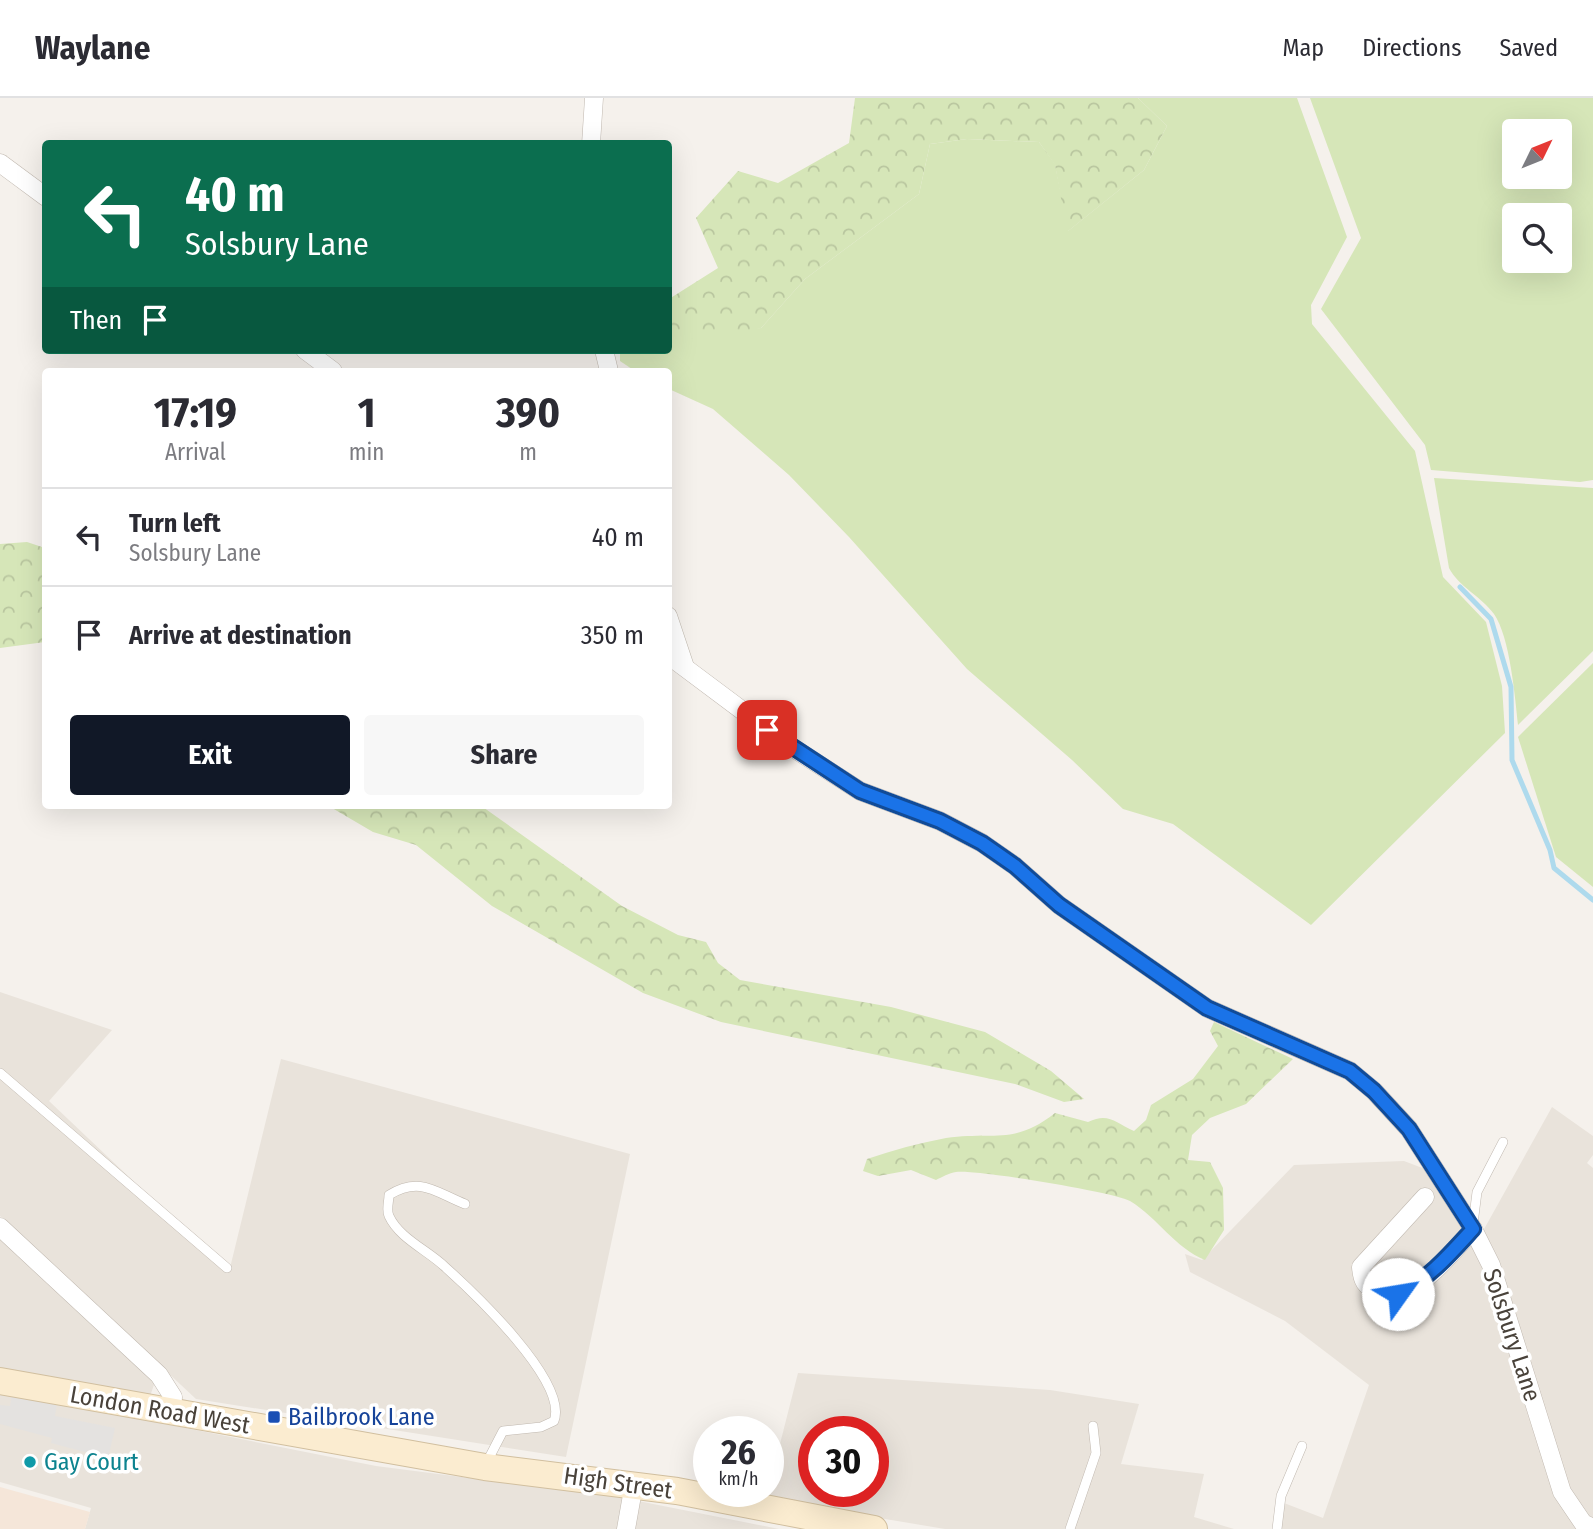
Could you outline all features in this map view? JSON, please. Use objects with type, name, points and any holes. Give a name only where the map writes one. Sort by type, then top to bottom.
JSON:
[{"type":"street","points":[[591,140],[594,98]]},
{"type":"street","points":[[0,163],[42,194]]},
{"type":"street","points":[[310,354],[329,368]]},
{"type":"street","points":[[672,628],[686,670]]},
{"type":"street","name":"Solsbury Lane","points":[[672,658],[788,744],[860,791],[940,821],[982,843],[1015,866],[1059,905],[1207,1008],[1350,1071],[1374,1091],[1409,1129],[1473,1229],[1490,1265],[1562,1492],[1583,1523],[1593,1528]]},
{"type":"street","points":[[1425,1197],[1361,1267],[1362,1280],[1368,1287],[1383,1295],[1416,1285],[1437,1268],[1473,1229]]},
{"type":"street","points":[[0,1227],[159,1376],[173,1397],[172,1412]]},
{"type":"street","name":"London Road West","points":[[0,1381],[477,1465]]},
{"type":"street","name":"High Street","points":[[477,1465],[634,1484],[874,1529]]},
{"type":"street","points":[[626,1529],[634,1484]]},
{"type":"lane","points":[[0,1073],[227,1268]]},
{"type":"lane","points":[[1473,1229],[1477,1192],[1503,1142]]},
{"type":"lane","points":[[465,1204],[416,1184],[403,1186],[389,1195],[387,1213],[397,1228],[443,1265],[532,1358],[548,1383],[557,1413],[554,1422],[541,1427],[503,1431],[489,1458],[477,1465]]},
{"type":"lane","points":[[1070,1529],[1096,1453],[1093,1426]]},
{"type":"lane","points":[[1277,1529],[1281,1496],[1302,1446]]},
{"type":"shaded area","points":[[0,992],[112,1030],[49,1101],[229,1272],[281,1059],[630,1154],[566,1457],[196,1399],[0,1216]]},
{"type":"shaded area","points":[[1552,1107],[1593,1136],[1593,1155],[1587,1163],[1593,1168],[1593,1529],[1281,1529],[1284,1503],[1323,1518],[1369,1385],[1285,1321],[1190,1272],[1185,1254],[1202,1260],[1294,1165],[1404,1161],[1425,1169],[1483,1231]]},
{"type":"shaded area","points":[[0,1237],[155,1382],[150,1396],[0,1371]]},
{"type":"shaded area","points":[[798,1373],[1050,1390],[1139,1404],[1121,1464],[1204,1474],[1194,1517],[1234,1529],[945,1529],[814,1507],[889,1507],[889,1416],[798,1416],[798,1504],[784,1502],[784,1428]]},
{"type":"shaded area","points":[[0,1391],[376,1466],[623,1498],[779,1529],[85,1529],[91,1508],[0,1482]]},
{"type":"shaded area","points":[[12,1394],[57,1403],[55,1416],[115,1428],[108,1458],[51,1443],[52,1438],[0,1424],[0,1405],[10,1406]]},
{"type":"shaded area","points":[[0,1487],[90,1512],[85,1529],[0,1529]]},
{"type":"green space","points":[[855,98],[1138,98],[1167,126],[1144,170],[1067,232],[1055,165],[1039,142],[967,139],[930,144],[919,194],[805,279],[761,328],[712,340],[672,336],[672,297],[718,268],[696,218],[738,171],[778,183],[849,143]]},
{"type":"green space","points":[[1138,98],[1297,98],[1347,237],[1311,305],[1312,324],[1415,451],[1443,577],[1486,622],[1502,686],[1505,733],[1311,925],[1173,824],[1123,809],[1072,760],[967,669],[849,537],[789,475],[713,409],[672,390],[672,368],[630,368],[620,361],[620,354],[672,354],[672,334],[761,328],[805,279],[919,194],[930,144],[967,139],[1039,142],[1055,164],[1068,231],[1144,170],[1167,126]]},
{"type":"green space","points":[[1310,98],[1593,98],[1593,480],[1580,482],[1431,470],[1425,445],[1321,309],[1361,238]]},
{"type":"green space","points":[[1434,478],[1593,488],[1593,651],[1518,725],[1511,668],[1500,624],[1494,614],[1458,581],[1449,568]]},
{"type":"green space","points":[[27,542],[42,547],[42,642],[0,648],[0,544]]},
{"type":"green space","points":[[1593,663],[1593,887],[1556,857],[1518,737]]},
{"type":"green space","points":[[334,809],[486,809],[622,906],[678,935],[706,942],[718,963],[740,980],[891,1007],[985,1032],[1051,1071],[1084,1099],[1064,1102],[1015,1084],[721,1022],[643,993],[492,906],[416,845],[373,832]]},
{"type":"green space","points":[[1214,1022],[1293,1059],[1246,1104],[1210,1118],[1192,1135],[1188,1160],[1210,1162],[1223,1188],[1224,1230],[1205,1260],[1185,1248],[1140,1208],[1119,1197],[989,1174],[956,1172],[936,1180],[911,1170],[878,1176],[863,1171],[867,1159],[916,1144],[962,1136],[1014,1134],[1027,1130],[1055,1113],[1088,1122],[1107,1118],[1134,1131],[1146,1120],[1151,1105],[1193,1079],[1218,1046],[1210,1031]]},
{"type":"waterway","points":[[1460,587],[1491,619],[1511,687],[1512,760],[1550,850],[1554,868],[1593,900]]},
{"type":"place","name":"Bailbrook Lane","points":[[274,1417]]},
{"type":"place","name":"Gay Court","points":[[30,1462]]},
{"type":"route","points":[[767,730],[860,791],[940,821],[982,843],[1015,866],[1059,905],[1207,1008],[1350,1071],[1374,1091],[1409,1129],[1473,1229],[1437,1268],[1416,1285],[1398,1294]]}]
